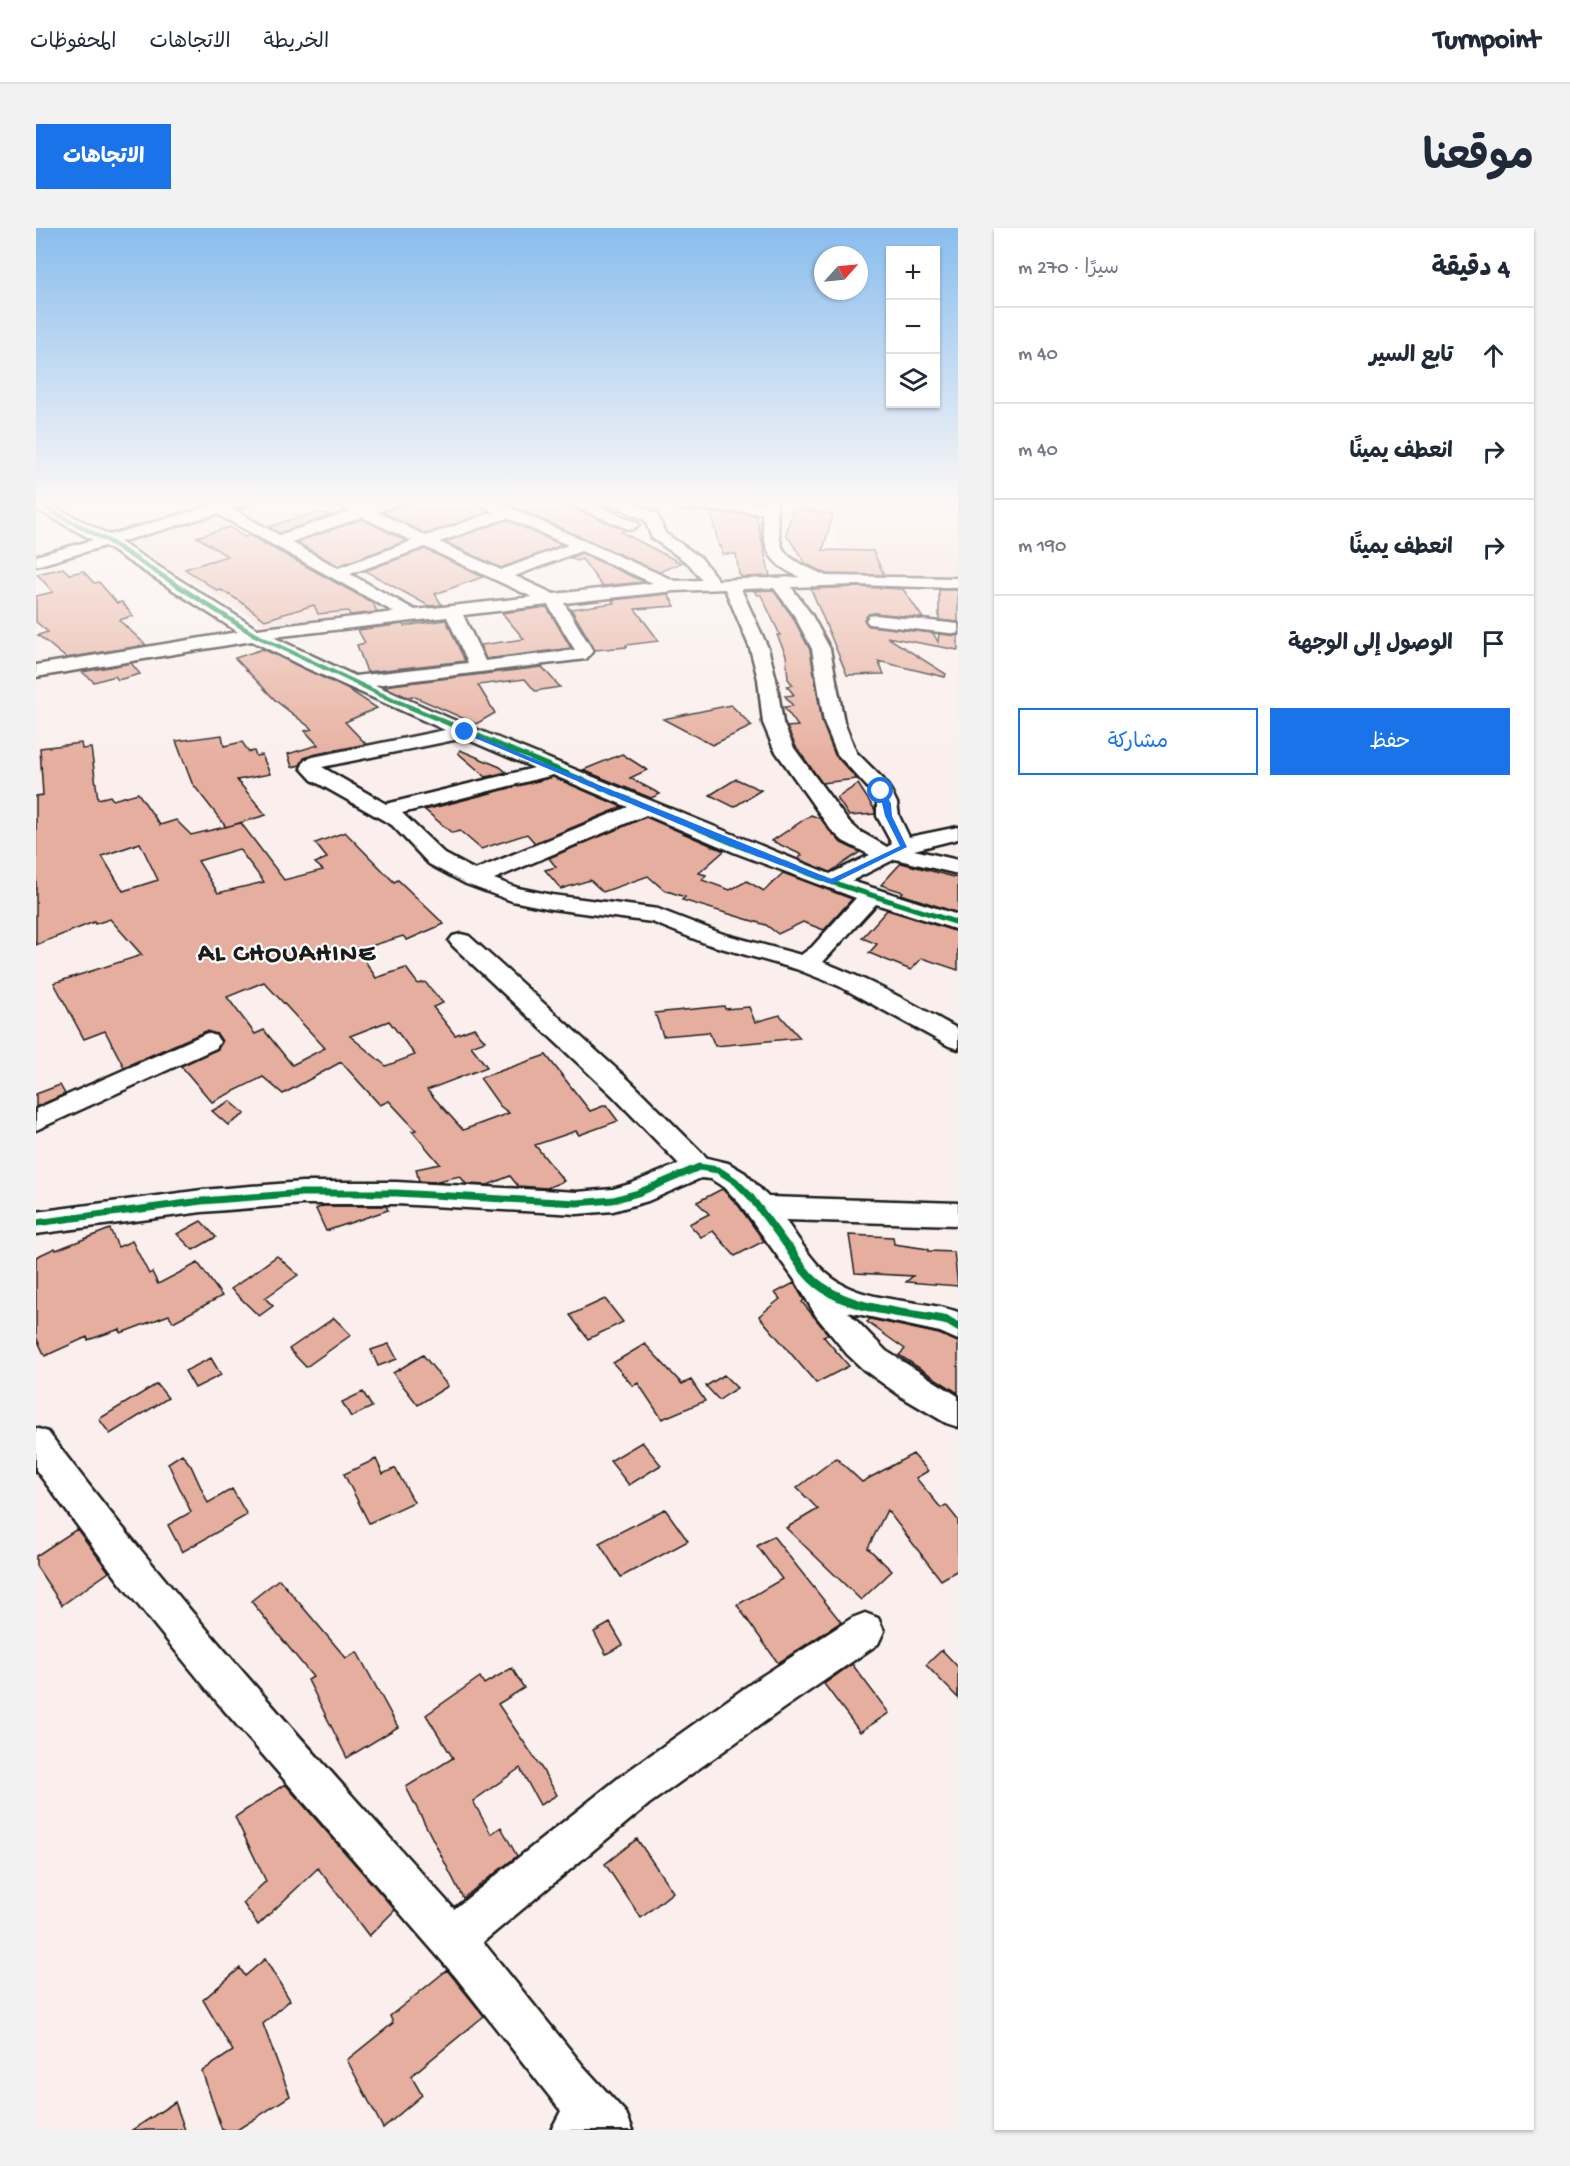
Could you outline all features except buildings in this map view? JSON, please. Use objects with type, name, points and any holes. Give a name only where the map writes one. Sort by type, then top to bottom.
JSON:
[{"type":"street","points":[[182,589],[253,634],[352,682],[465,732],[831,882],[958,923]]},
{"type":"street","points":[[364,589],[410,614]]},
{"type":"street","points":[[352,682],[583,653],[553,600],[528,589]]},
{"type":"street","points":[[36,671],[253,634],[410,614],[650,589]]},
{"type":"street","points":[[725,589],[759,648],[767,679],[773,723],[784,749],[839,825],[851,836],[894,851],[958,867]]},
{"type":"street","points":[[783,589],[802,614],[821,650],[834,722],[847,753],[876,783],[887,804],[894,851]]},
{"type":"street","points":[[452,610],[479,667]]},
{"type":"street","points":[[875,620],[958,629]]},
{"type":"street","points":[[465,732],[312,764],[311,768],[320,776],[408,827],[437,859],[474,879],[512,894],[552,902],[658,916],[715,939],[805,964],[848,980],[958,1040]]},
{"type":"street","points":[[384,812],[554,769]]},
{"type":"street","points":[[474,879],[646,807]]},
{"type":"street","points":[[831,882],[914,842],[958,833]]},
{"type":"street","points":[[805,964],[820,952],[872,895]]},
{"type":"street","points":[[461,941],[622,1089],[699,1167]]},
{"type":"street","points":[[36,1120],[207,1042]]},
{"type":"street","points":[[36,1223],[202,1201],[302,1193],[396,1193],[577,1203],[613,1200],[638,1193],[699,1167],[718,1169],[762,1208],[806,1274],[827,1311],[872,1360],[910,1387],[958,1413]]},
{"type":"street","points":[[762,1208],[958,1214]]},
{"type":"street","points":[[806,1274],[832,1295],[948,1321],[958,1327]]},
{"type":"street","points":[[36,1443],[179,1627],[353,1830],[452,1939],[592,2124]]},
{"type":"street","points":[[452,1939],[635,1790],[770,1694],[865,1631]]},
{"type":"shaded area","points":[[205,589],[355,589],[395,610],[265,625]]},
{"type":"cycle path","points":[[182,589],[253,634],[310,663],[442,722],[831,882],[958,923]]},
{"type":"cycle path","points":[[36,1223],[202,1201],[302,1193],[396,1193],[577,1203],[613,1200],[638,1193],[699,1167],[718,1170],[735,1181],[765,1214],[806,1272],[820,1286],[832,1293],[863,1304],[948,1321],[958,1327]]},
{"type":"district","name":"AL CHOUAHINE","points":[[287,955]]},
{"type":"route","points":[[465,732],[831,882],[904,847],[888,816],[887,804],[881,791]]}]
